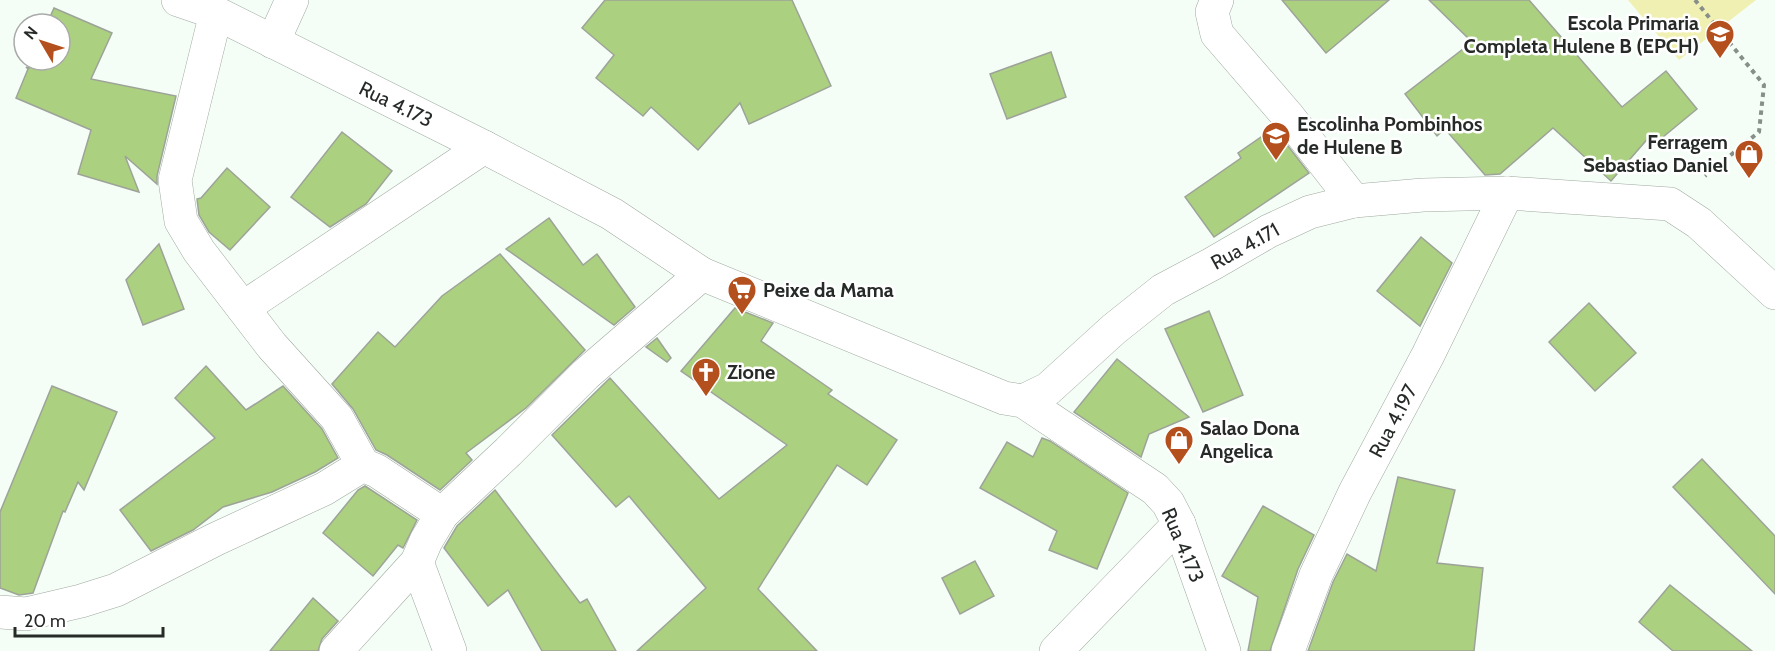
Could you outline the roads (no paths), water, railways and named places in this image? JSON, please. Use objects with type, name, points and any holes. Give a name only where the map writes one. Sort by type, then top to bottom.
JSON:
[{"type":"street","name":"Rua 4.173","points":[[178,0],[216,13],[484,147],[612,214],[702,274],[1004,398],[1023,401],[1155,489],[1168,503],[1179,524],[1224,651]]},
{"type":"street","points":[[273,42],[292,0]]},
{"type":"street","points":[[1217,0],[1212,12],[1217,34],[1287,115],[1354,201]]},
{"type":"street","points":[[216,13],[175,180],[181,221],[199,251],[272,346],[337,418],[363,465],[377,471],[442,514]]},
{"type":"street","points":[[243,308],[484,147]]},
{"type":"street","name":"Rua 4.171","points":[[1023,401],[1048,389],[1114,329],[1163,290],[1269,231],[1310,212],[1354,201],[1423,195],[1507,193],[1670,204],[1699,223],[1775,293]]},
{"type":"street","name":"Rua 4.197","points":[[1288,651],[1316,575],[1355,492],[1428,356],[1507,193]]},
{"type":"street","points":[[336,651],[417,562],[442,514],[508,453],[586,374],[702,274]]},
{"type":"street","points":[[0,612],[26,614],[116,590],[216,539],[324,489],[363,465]]},
{"type":"street","points":[[1056,651],[1179,524]]},
{"type":"street","points":[[417,562],[450,651]]},
{"type":"place","name":"Escola Primaria Completa Hulene B (EPCH)","points":[[1720,60]]},
{"type":"place","name":"Escolinha Pombinhos de Hulene B","points":[[1276,162]]},
{"type":"place","name":"Ferragem Sebastiao Daniel","points":[[1749,180]]},
{"type":"place","name":"Peixe da Mama","points":[[742,316]]},
{"type":"place","name":"Zione","points":[[706,398]]},
{"type":"place","name":"Salao Dona Angelica","points":[[1179,466]]}]
